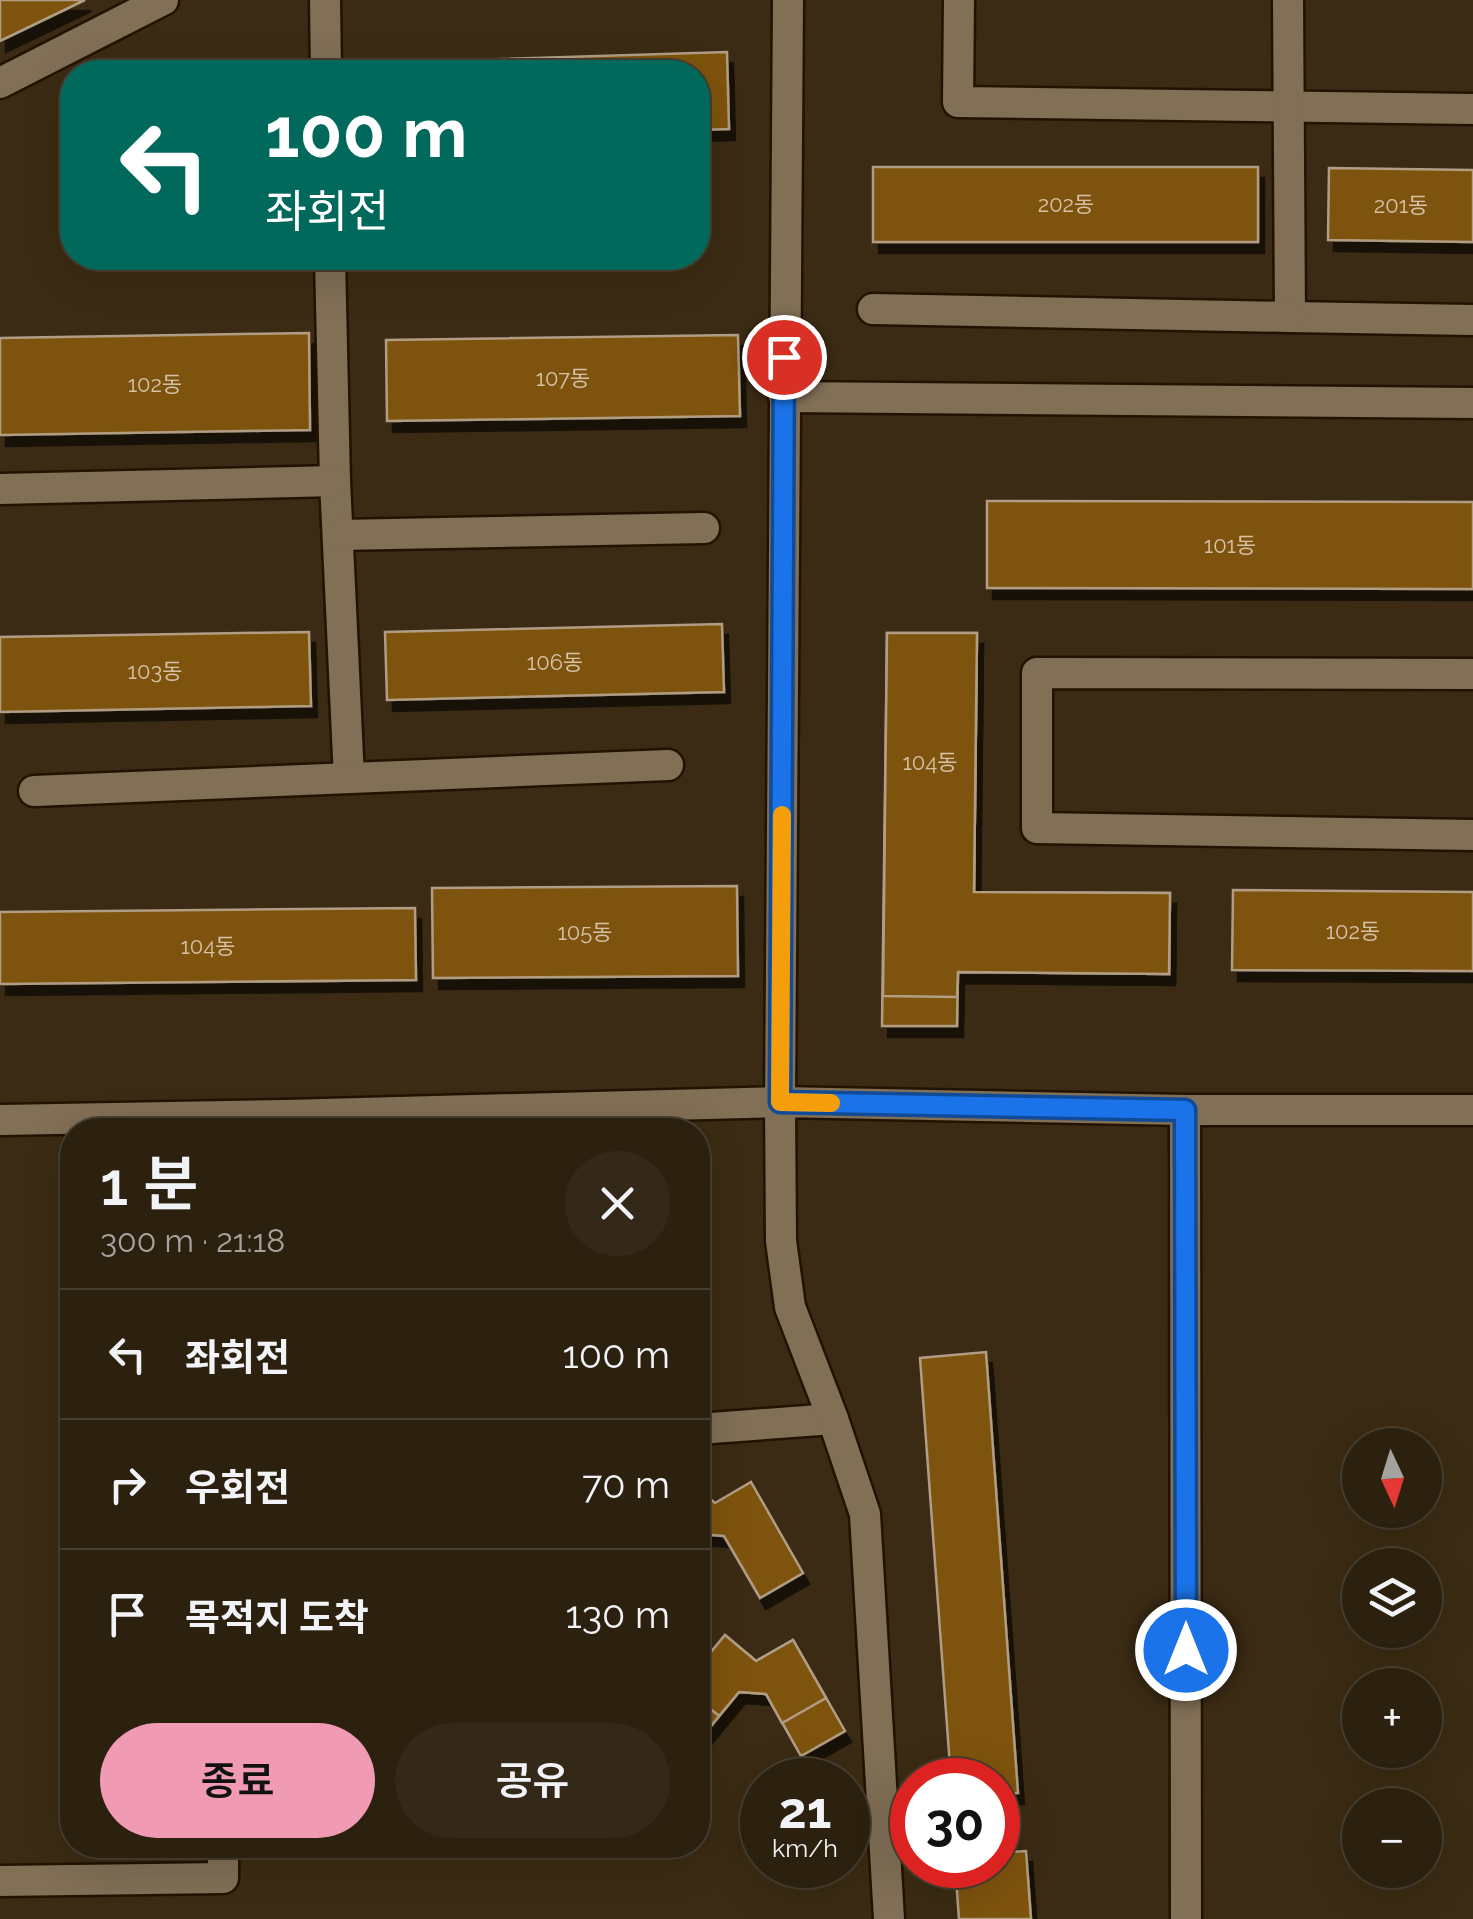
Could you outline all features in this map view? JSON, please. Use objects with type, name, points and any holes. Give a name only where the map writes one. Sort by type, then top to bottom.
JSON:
[{"type":"street","points":[[0,83],[163,0]]},
{"type":"street","points":[[325,0],[326,60]]},
{"type":"street","points":[[788,0],[781,1241],[790,1307],[866,1514],[889,1919]]},
{"type":"street","points":[[960,0],[958,102],[1473,109]]},
{"type":"street","points":[[1288,0],[1290,317]]},
{"type":"street","points":[[330,270],[348,778]]},
{"type":"street","points":[[873,309],[1473,320]]},
{"type":"street","points":[[784,397],[1473,403]]},
{"type":"street","points":[[0,489],[336,481]]},
{"type":"street","points":[[339,535],[704,528]]},
{"type":"street","points":[[1473,674],[1038,673],[1037,828],[1473,835]]},
{"type":"street","points":[[34,791],[668,765]]},
{"type":"street","points":[[114,1118],[780,1102],[1185,1110],[1473,1110]]},
{"type":"street","points":[[1185,1110],[1186,1919]]},
{"type":"street","points":[[0,1120],[60,1119]]},
{"type":"street","points":[[710,1428],[833,1419]]},
{"type":"street","points":[[0,1880],[223,1878],[223,1858]]},
{"type":"building","points":[[0,0],[85,0],[0,41]]},
{"type":"building","points":[[727,52],[729,129],[710,130],[710,60],[470,60]]},
{"type":"building","points":[[873,167],[1258,167],[1258,242],[873,242]]},
{"type":"building","points":[[1329,168],[1473,170],[1473,242],[1328,240]]},
{"type":"building","points":[[309,333],[310,430],[0,435],[0,338]]},
{"type":"building","points":[[738,335],[740,416],[387,421],[386,340]]},
{"type":"building","points":[[987,501],[1473,502],[1473,589],[987,588]]},
{"type":"building","points":[[722,624],[724,692],[387,700],[385,632]]},
{"type":"building","points":[[309,632],[311,706],[0,712],[0,637]]},
{"type":"building","points":[[887,633],[977,633],[974,892],[1170,893],[1169,974],[958,972],[957,1026],[882,1026]]},
{"type":"building","points":[[887,633],[977,633],[974,892],[1170,893],[1169,974],[958,972],[957,997],[883,996]]},
{"type":"building","points":[[737,886],[738,976],[433,978],[432,888]]},
{"type":"building","points":[[1233,890],[1473,892],[1473,971],[1232,970]]},
{"type":"building","points":[[415,908],[416,980],[0,984],[0,912]]},
{"type":"building","points":[[986,1352],[1015,1758],[949,1758],[920,1358]]},
{"type":"building","points":[[751,1482],[803,1573],[760,1598],[724,1536],[710,1535],[710,1499],[715,1503]]},
{"type":"building","points":[[725,1635],[756,1661],[793,1640],[845,1731],[801,1756],[766,1694],[739,1692],[710,1727],[710,1653]]},
{"type":"building","points":[[725,1635],[756,1661],[793,1640],[826,1698],[782,1723],[766,1694],[739,1692],[719,1716],[710,1709],[710,1653]]},
{"type":"building","points":[[710,1709],[719,1716],[710,1727]]},
{"type":"building","points":[[1020,1851],[1026,1851],[1031,1919],[959,1919],[957,1888],[1020,1888]]},
{"type":"slow traffic","points":[[782,815],[780,1102],[831,1103]]},
{"type":"route","points":[[784,357],[780,1102],[1185,1110],[1186,1650]]}]
